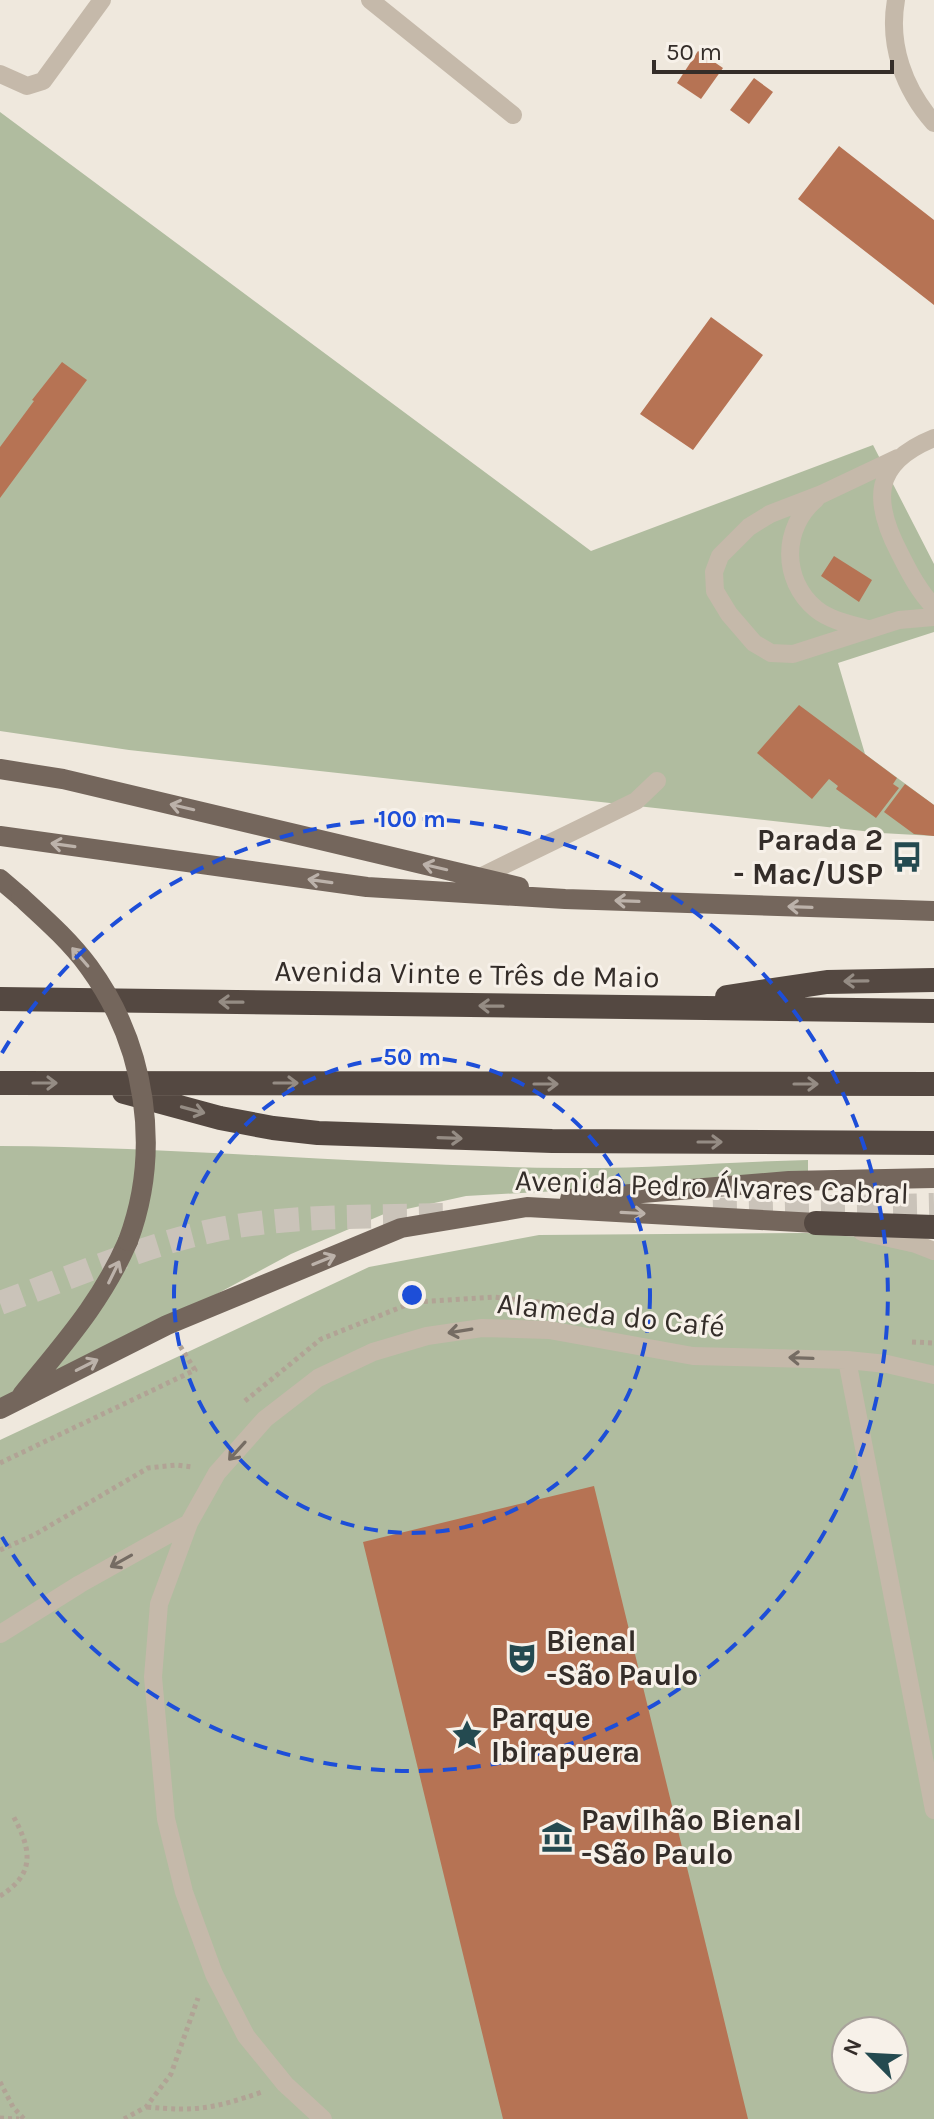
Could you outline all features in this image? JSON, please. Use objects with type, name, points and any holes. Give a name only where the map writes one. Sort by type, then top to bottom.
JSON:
[{"type":"highway","points":[[653,1008],[827,982],[934,980]]},
{"type":"highway","name":"Avenida Vinte e Três de Maio","points":[[0,999],[934,1011]]},
{"type":"highway","points":[[0,1083],[934,1084]]},
{"type":"highway","points":[[90,1083],[220,1118],[318,1133],[552,1141],[934,1143]]},
{"type":"highway","name":"Avenida Pedro Álvares Cabral","points":[[816,1223],[934,1227]]},
{"type":"main road","points":[[0,769],[63,779],[565,899]]},
{"type":"main road","points":[[0,836],[367,887],[565,899],[934,911]]},
{"type":"main road","points":[[0,879],[58,931],[89,967],[113,1006],[131,1048],[141,1086],[147,1156],[138,1215],[113,1277],[94,1306],[8,1405]]},
{"type":"main road","points":[[527,1207],[561,1200],[789,1181],[934,1178]]},
{"type":"main road","name":"Avenida Pedro Álvares Cabral","points":[[8,1405],[167,1325],[401,1228],[527,1207],[816,1223]]},
{"type":"lane","points":[[0,74],[27,86],[43,81],[102,0]]},
{"type":"lane","points":[[370,0],[513,115]]},
{"type":"lane","points":[[896,0],[893,17],[900,68],[921,109],[934,123]]},
{"type":"lane","points":[[934,438],[822,494],[770,514],[732,542],[720,556],[714,572],[715,591],[729,614],[754,643],[771,653],[793,654],[899,620],[934,617]]},
{"type":"lane","points":[[898,458],[884,483],[881,509],[891,538],[918,590],[934,607]]},
{"type":"lane","points":[[822,494],[805,508],[794,526],[790,558],[793,576],[799,590],[816,608],[840,622],[871,629]]},
{"type":"lane","points":[[480,877],[636,801],[657,781]]},
{"type":"lane","points":[[816,1223],[916,1244],[934,1251]]},
{"type":"lane","name":"Alameda do Café","points":[[323,2119],[285,2084],[246,2036],[209,1959],[184,1892],[166,1819],[153,1677],[159,1604],[189,1523],[217,1473],[265,1419],[318,1378],[373,1352],[427,1336],[482,1328],[549,1330],[693,1356],[887,1364],[934,1375]]},
{"type":"lane","points":[[847,1360],[934,1810]]},
{"type":"lane","points":[[0,1634],[80,1584],[189,1523]]},
{"type":"path","points":[[0,1463],[195,1370],[167,1325]]},
{"type":"path","points":[[0,1550],[34,1535],[148,1468],[192,1467]]},
{"type":"path","points":[[0,1896],[20,1880],[28,1860],[28,1850],[12,1814]]},
{"type":"path","points":[[124,2119],[146,2107],[171,2074],[209,1959]]},
{"type":"path","points":[[0,2082],[21,2119]]},
{"type":"path","points":[[146,2107],[187,2111],[208,2109],[285,2084]]},
{"type":"path","points":[[0,2118],[21,2119]]},
{"type":"green space","points":[[0,112],[591,551],[873,445],[934,564],[934,632],[838,663],[865,754],[934,805],[934,836],[881,833],[129,750],[0,731]]},
{"type":"green space","points":[[0,1146],[565,1168],[808,1160],[808,1177],[466,1196],[384,1214],[291,1254],[189,1309],[0,1402]]},
{"type":"green space","name":"Parque Ibirapuera","points":[[807,1233],[934,1243],[934,2119],[0,2119],[0,1440],[369,1267],[539,1235]]},
{"type":"building","points":[[698,51],[723,68],[701,99],[677,83]]},
{"type":"building","points":[[754,78],[773,92],[749,124],[730,110]]},
{"type":"building","points":[[839,146],[934,220],[934,305],[798,199]]},
{"type":"building","points":[[711,317],[763,355],[693,450],[640,414]]},
{"type":"building","points":[[62,362],[87,380],[0,498],[0,447]]},
{"type":"building","points":[[834,556],[872,580],[859,602],[821,576]]},
{"type":"building","points":[[799,705],[897,778],[893,784],[899,788],[876,818],[836,789],[838,786],[829,779],[812,799],[757,753]]},
{"type":"building","points":[[905,784],[934,805],[934,836],[914,834],[884,812]]},
{"type":"building","name":"Pavilhão Bienal -São Paulo","points":[[594,1486],[748,2119],[503,2119],[363,1542]]},
{"type":"tunnel","points":[[713,1210],[934,1205]]},
{"type":"tunnel","points":[[0,1303],[136,1252],[220,1229],[303,1219],[445,1215]]},
{"type":"place","name":"Parada 2 - Mac/USP","points":[[907,857]]},
{"type":"place","name":"Bienal -São Paulo","points":[[522,1658]]},
{"type":"place","name":"Parque Ibirapuera","points":[[467,1735]]},
{"type":"place","name":"Pavilhão Bienal -São Paulo","points":[[557,1837]]}]
